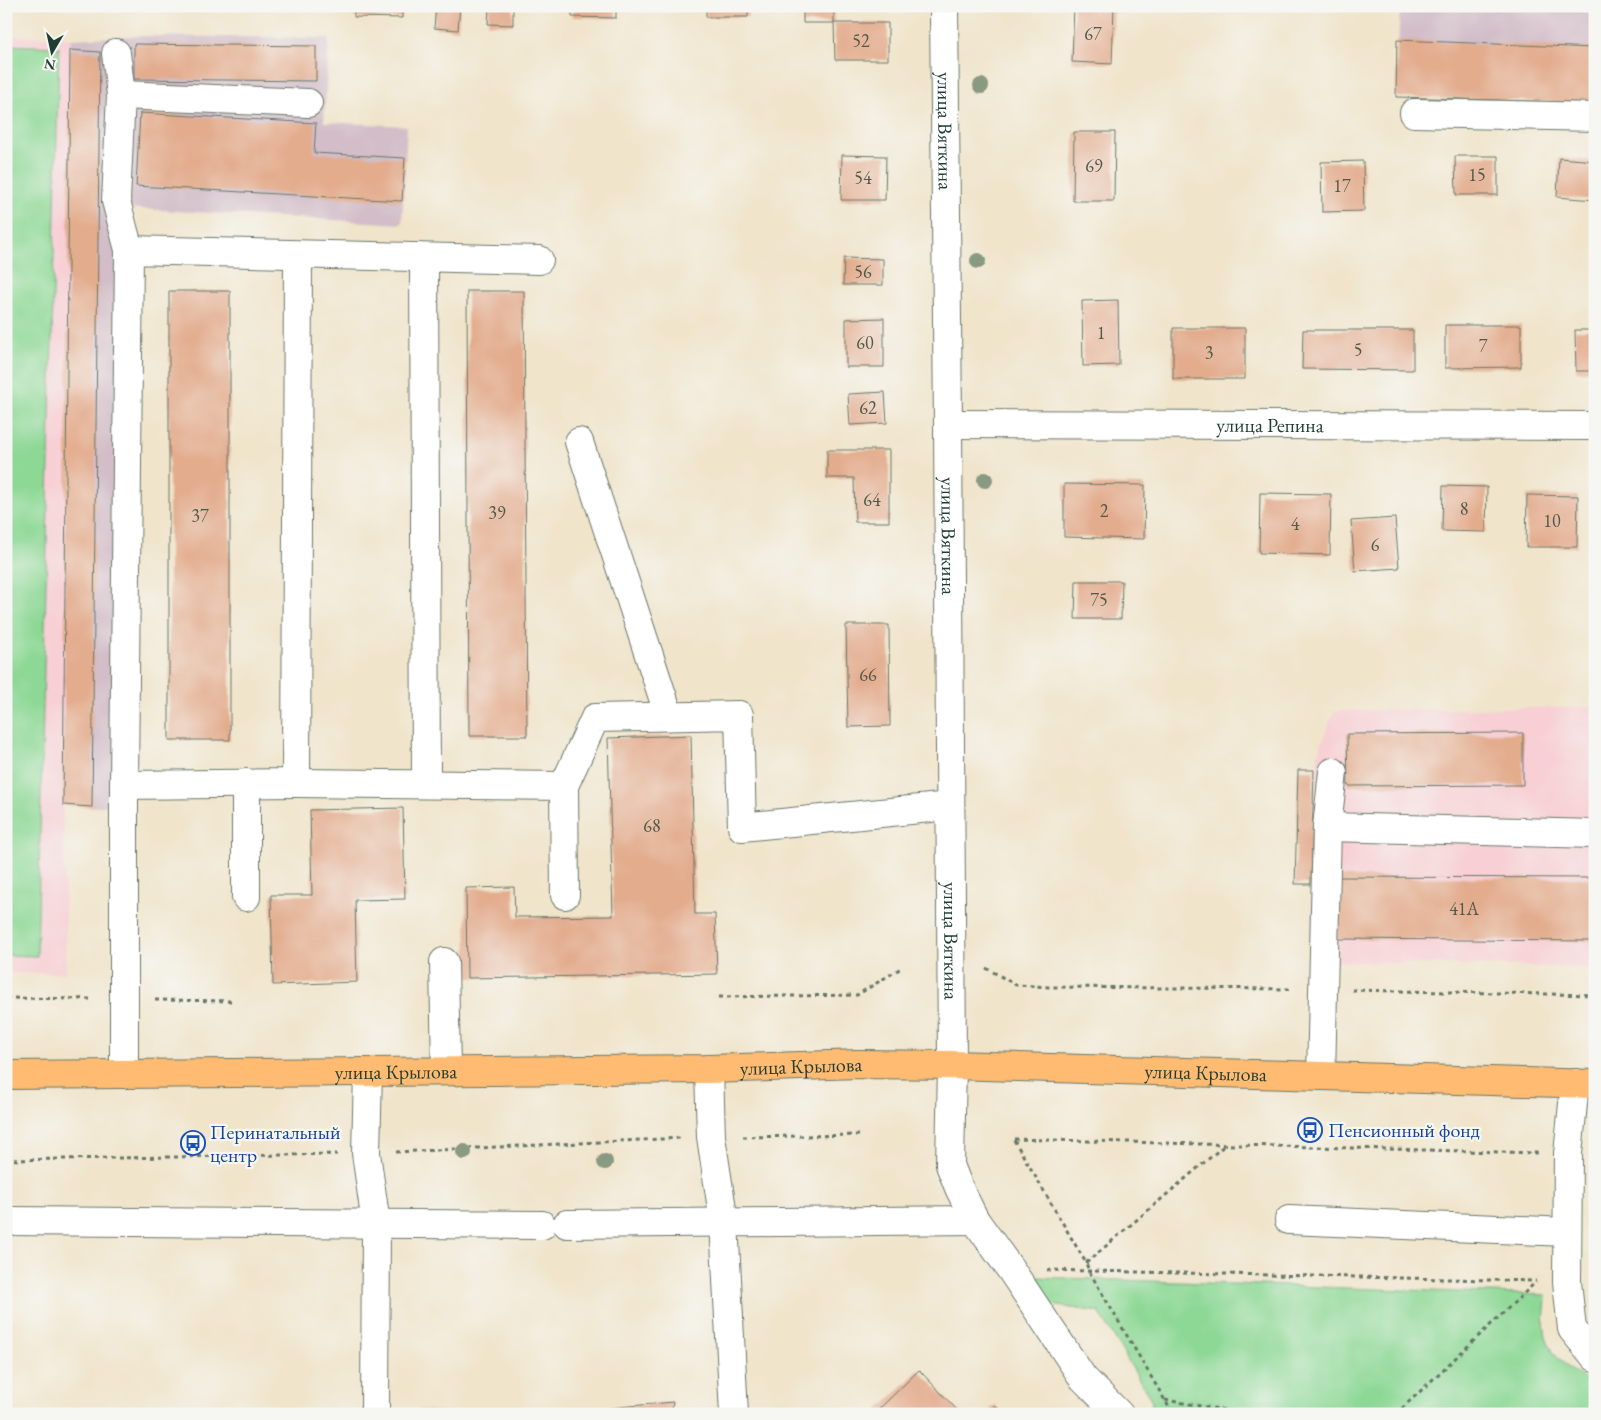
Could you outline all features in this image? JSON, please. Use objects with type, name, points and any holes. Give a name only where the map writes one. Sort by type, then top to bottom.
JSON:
[{"type":"main road","name":"улица Крылова","points":[[6,1075],[709,1069],[859,1064],[952,1064],[1585,1083]]},
{"type":"street","name":"улица Вяткина","points":[[944,6],[952,1064],[950,1165],[975,1220],[1083,1378],[1119,1414]]},
{"type":"street","points":[[116,52],[121,95],[116,201],[129,250],[124,784],[124,1074]]},
{"type":"street","points":[[121,95],[308,103]]},
{"type":"street","points":[[1414,113],[1595,117]]},
{"type":"street","points":[[129,250],[298,256],[539,260]]},
{"type":"street","points":[[296,783],[298,256]]},
{"type":"street","points":[[424,258],[426,783]]},
{"type":"street","name":"улица Репина","points":[[948,424],[1592,426]]},
{"type":"street","points":[[579,442],[668,716]]},
{"type":"street","points":[[565,895],[564,786],[596,718],[739,716],[742,827],[950,806]]},
{"type":"street","points":[[1321,1076],[1327,827],[1333,772]]},
{"type":"street","points":[[246,783],[246,897]]},
{"type":"street","points":[[124,784],[426,783],[564,786]]},
{"type":"street","points":[[1327,827],[1595,834]]},
{"type":"street","points":[[444,962],[446,1071]]},
{"type":"street","points":[[709,1069],[711,1137],[724,1222],[734,1414]]},
{"type":"street","points":[[368,1072],[366,1153],[376,1224],[375,1414]]},
{"type":"street","points":[[1585,1083],[1568,1154],[1567,1282],[1572,1329],[1595,1358]]},
{"type":"street","points":[[6,1221],[555,1224],[975,1220]]},
{"type":"street","points":[[1289,1220],[1567,1232]]},
{"type":"path","points":[[719,997],[857,995],[901,968]]},
{"type":"path","points":[[986,968],[1016,985],[1049,987]]},
{"type":"path","points":[[6,1160],[366,1153],[711,1137],[860,1135]]},
{"type":"path","points":[[1173,1414],[1089,1272],[1086,1263],[1014,1139],[1568,1154]]},
{"type":"path","points":[[1086,1263],[1226,1144]]},
{"type":"path","points":[[1010,1270],[1567,1282]]},
{"type":"path","points":[[1396,1414],[1536,1282]]},
{"type":"path","points":[[1165,1400],[1249,1414]]},
{"type":"shaded area","points":[[1400,6],[1595,6],[1595,103],[1396,97]]},
{"type":"shaded area","points":[[6,35],[71,39],[63,805],[66,973],[6,973]]},
{"type":"shaded area","points":[[135,36],[329,38],[324,122],[407,126],[402,224],[124,208],[113,805],[92,807],[63,805],[71,39]]},
{"type":"shaded area","points":[[1595,707],[1595,968],[1310,961],[1318,754],[1334,711]]},
{"type":"green space","points":[[6,45],[59,47],[37,956],[6,955]]},
{"type":"green space","points":[[1035,1277],[1546,1295],[1544,1322],[1547,1340],[1557,1356],[1571,1370],[1595,1386],[1595,1414],[1151,1414],[1152,1401],[1099,1312],[1051,1305]]},
{"type":"building","points":[[354,6],[402,6],[402,18],[354,17]]},
{"type":"building","points":[[436,6],[460,6],[458,30],[434,28]]},
{"type":"building","points":[[489,6],[513,6],[513,25],[488,24]]},
{"type":"building","points":[[572,6],[616,6],[616,18],[572,17]]},
{"type":"building","points":[[706,6],[748,6],[748,17],[706,17]]},
{"type":"building","points":[[803,6],[834,6],[834,23],[803,23]]},
{"type":"building","points":[[1074,6],[1114,6],[1112,64],[1072,62]]},
{"type":"building","points":[[834,23],[888,23],[888,60],[835,60]]},
{"type":"building","points":[[1397,40],[1595,48],[1595,103],[1396,97]]},
{"type":"building","points":[[134,44],[316,46],[316,81],[134,79]]},
{"type":"building","points":[[70,50],[100,52],[92,807],[63,805]]},
{"type":"building","points":[[140,113],[316,123],[314,153],[405,158],[402,201],[136,186]]},
{"type":"building","points":[[1074,132],[1115,132],[1114,201],[1073,201]]},
{"type":"building","points":[[842,155],[886,156],[885,200],[841,200]]},
{"type":"building","points":[[1455,156],[1498,156],[1498,195],[1456,195]]},
{"type":"building","points":[[1559,158],[1595,161],[1595,200],[1557,197]]},
{"type":"building","points":[[1363,161],[1364,211],[1322,212],[1321,162]]},
{"type":"building","points":[[844,258],[883,259],[883,285],[843,285]]},
{"type":"building","points":[[169,291],[230,291],[230,740],[169,740]]},
{"type":"building","points":[[467,291],[524,291],[527,736],[469,736]]},
{"type":"building","points":[[1118,300],[1119,365],[1083,366],[1082,301]]},
{"type":"building","points":[[884,318],[884,367],[846,367],[846,319]]},
{"type":"building","points":[[1445,325],[1521,325],[1521,367],[1445,368]]},
{"type":"building","points":[[1173,328],[1245,328],[1245,379],[1173,379]]},
{"type":"building","points":[[1303,330],[1413,330],[1413,370],[1302,369]]},
{"type":"building","points":[[1575,330],[1595,330],[1595,371],[1576,371]]},
{"type":"building","points":[[885,392],[887,423],[850,425],[848,394]]},
{"type":"building","points":[[827,450],[889,450],[889,522],[855,522],[854,478],[827,478]]},
{"type":"building","points":[[1064,484],[1145,485],[1144,539],[1064,537]]},
{"type":"building","points":[[1443,486],[1487,487],[1486,532],[1442,531]]},
{"type":"building","points":[[1260,493],[1331,494],[1330,555],[1259,553]]},
{"type":"building","points":[[1527,495],[1578,496],[1577,547],[1526,547]]},
{"type":"building","points":[[1395,518],[1399,568],[1355,571],[1351,521]]},
{"type":"building","points":[[1076,581],[1122,581],[1121,619],[1075,619]]},
{"type":"building","points":[[846,625],[889,625],[890,726],[848,727]]},
{"type":"building","points":[[1523,733],[1523,785],[1348,786],[1347,734]]},
{"type":"building","points":[[691,735],[695,914],[715,914],[717,974],[467,978],[466,888],[514,887],[515,917],[613,916],[608,738]]},
{"type":"building","points":[[1298,770],[1314,770],[1311,884],[1295,884]]},
{"type":"building","points":[[403,808],[405,899],[355,900],[357,982],[273,985],[271,895],[312,895],[310,810]]},
{"type":"building","points":[[1337,877],[1595,878],[1595,954],[1591,954],[1591,941],[1337,939]]},
{"type":"building","points":[[919,1370],[961,1414],[874,1414]]},
{"type":"building","points":[[673,1402],[671,1414],[588,1414],[588,1410]]},
{"type":"building","points":[[995,1405],[1003,1414],[986,1414]]},
{"type":"building","points":[[420,1410],[452,1412],[452,1414],[420,1414]]},
{"type":"place","name":"Пенсионный фонд","points":[[1310,1130]]},
{"type":"place","name":"Перинатальный центр","points":[[193,1143]]}]
